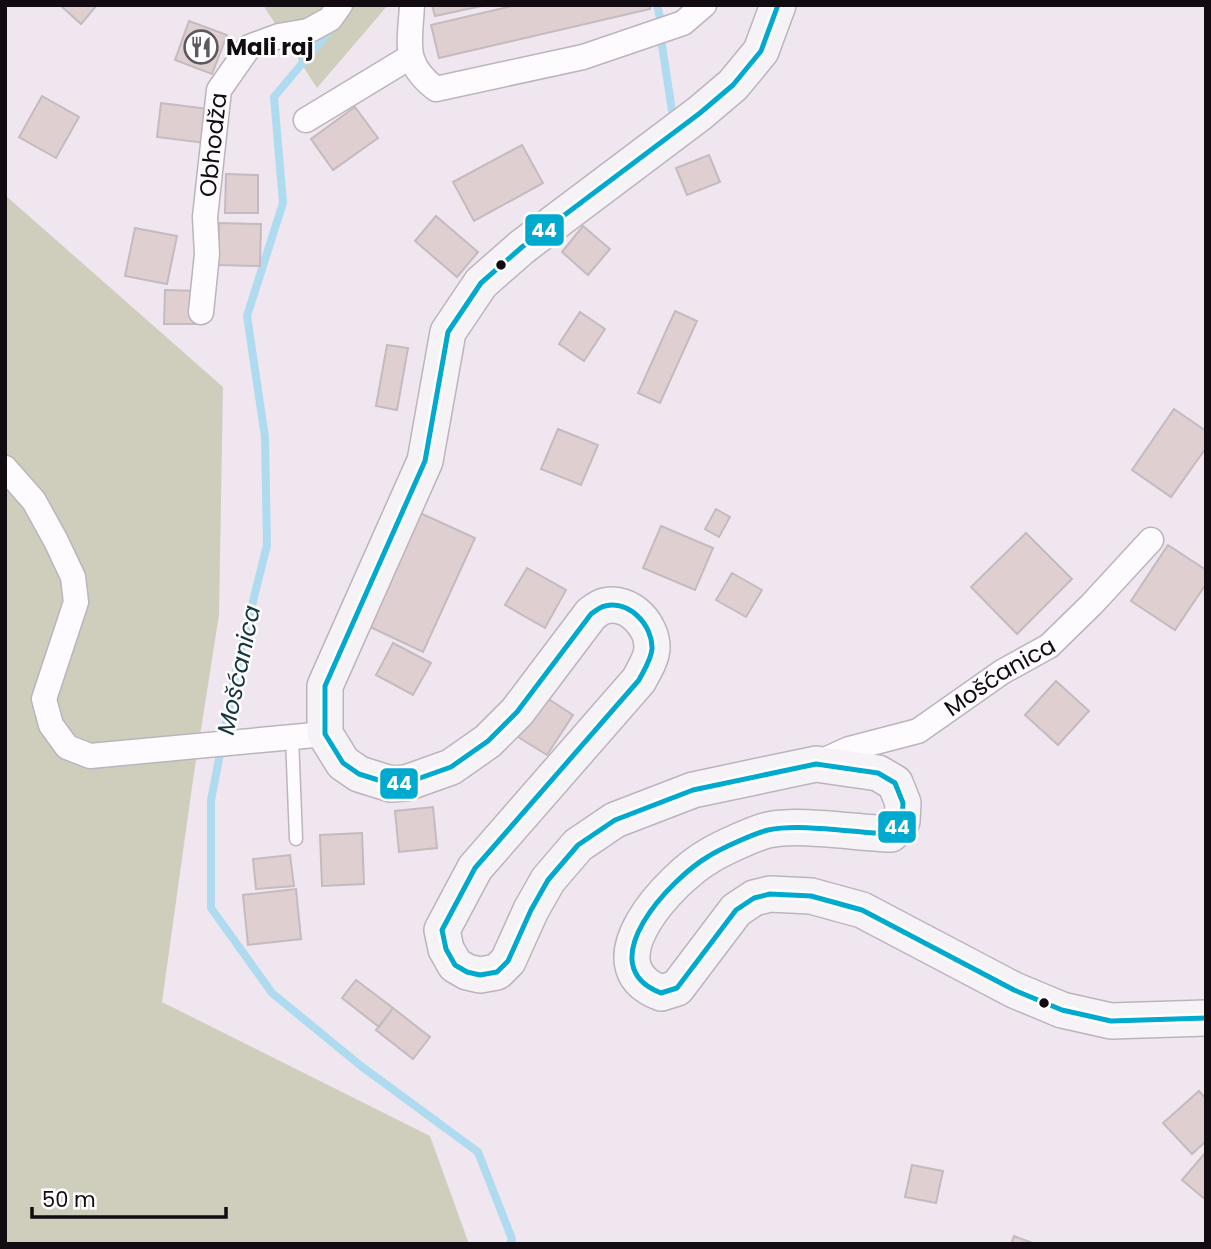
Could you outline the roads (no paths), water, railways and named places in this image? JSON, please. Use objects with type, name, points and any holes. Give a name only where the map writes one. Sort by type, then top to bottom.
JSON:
[{"type":"main road","points":[[295,737],[325,686],[425,461],[448,331],[481,283],[522,247],[701,113],[733,85],[761,51],[778,5]]},
{"type":"main road","name":"Mošćanica","points":[[295,737],[359,774],[391,784],[406,783],[451,767],[488,741],[517,712],[591,614],[604,606],[620,605],[636,614],[644,623],[652,645],[651,656],[639,680],[475,868],[442,930],[446,949],[455,965],[480,975],[497,972],[508,961],[548,880],[578,845],[615,820],[693,790],[816,764],[878,773],[895,783],[904,803],[902,821],[891,834],[811,829],[767,830],[709,856],[671,889],[638,931],[630,956],[634,973],[643,984],[661,993],[677,988],[736,910],[754,898],[770,894],[811,896],[862,910],[1014,990],[1062,1010],[1111,1021],[1206,1018]]},
{"type":"street","name":"Obhodža","points":[[201,312],[207,254],[205,217],[219,90],[249,47],[279,36],[308,31],[330,19],[340,5]]},
{"type":"street","points":[[412,5],[410,57],[419,76],[436,89],[583,57],[683,23],[704,5]]},
{"type":"street","points":[[306,120],[410,57]]},
{"type":"street","points":[[5,468],[34,501],[72,577],[76,602],[44,699],[51,725],[67,747],[90,756],[295,737]]},
{"type":"street","name":"Mošćanica","points":[[816,764],[849,749],[918,731],[1002,671],[1049,646],[1151,540]]},
{"type":"lane","points":[[295,737],[296,839]]},
{"type":"waterway","points":[[657,5],[660,18]]},
{"type":"waterway","name":"Mošćanica","points":[[331,29],[274,97],[283,203],[247,316],[265,437],[267,545],[238,662],[211,800],[211,908],[272,993],[361,1066],[478,1152],[512,1239],[510,1244]]},
{"type":"waterway","points":[[662,45],[672,111]]},
{"type":"place","name":"Mali raj","points":[[201,47]]}]
